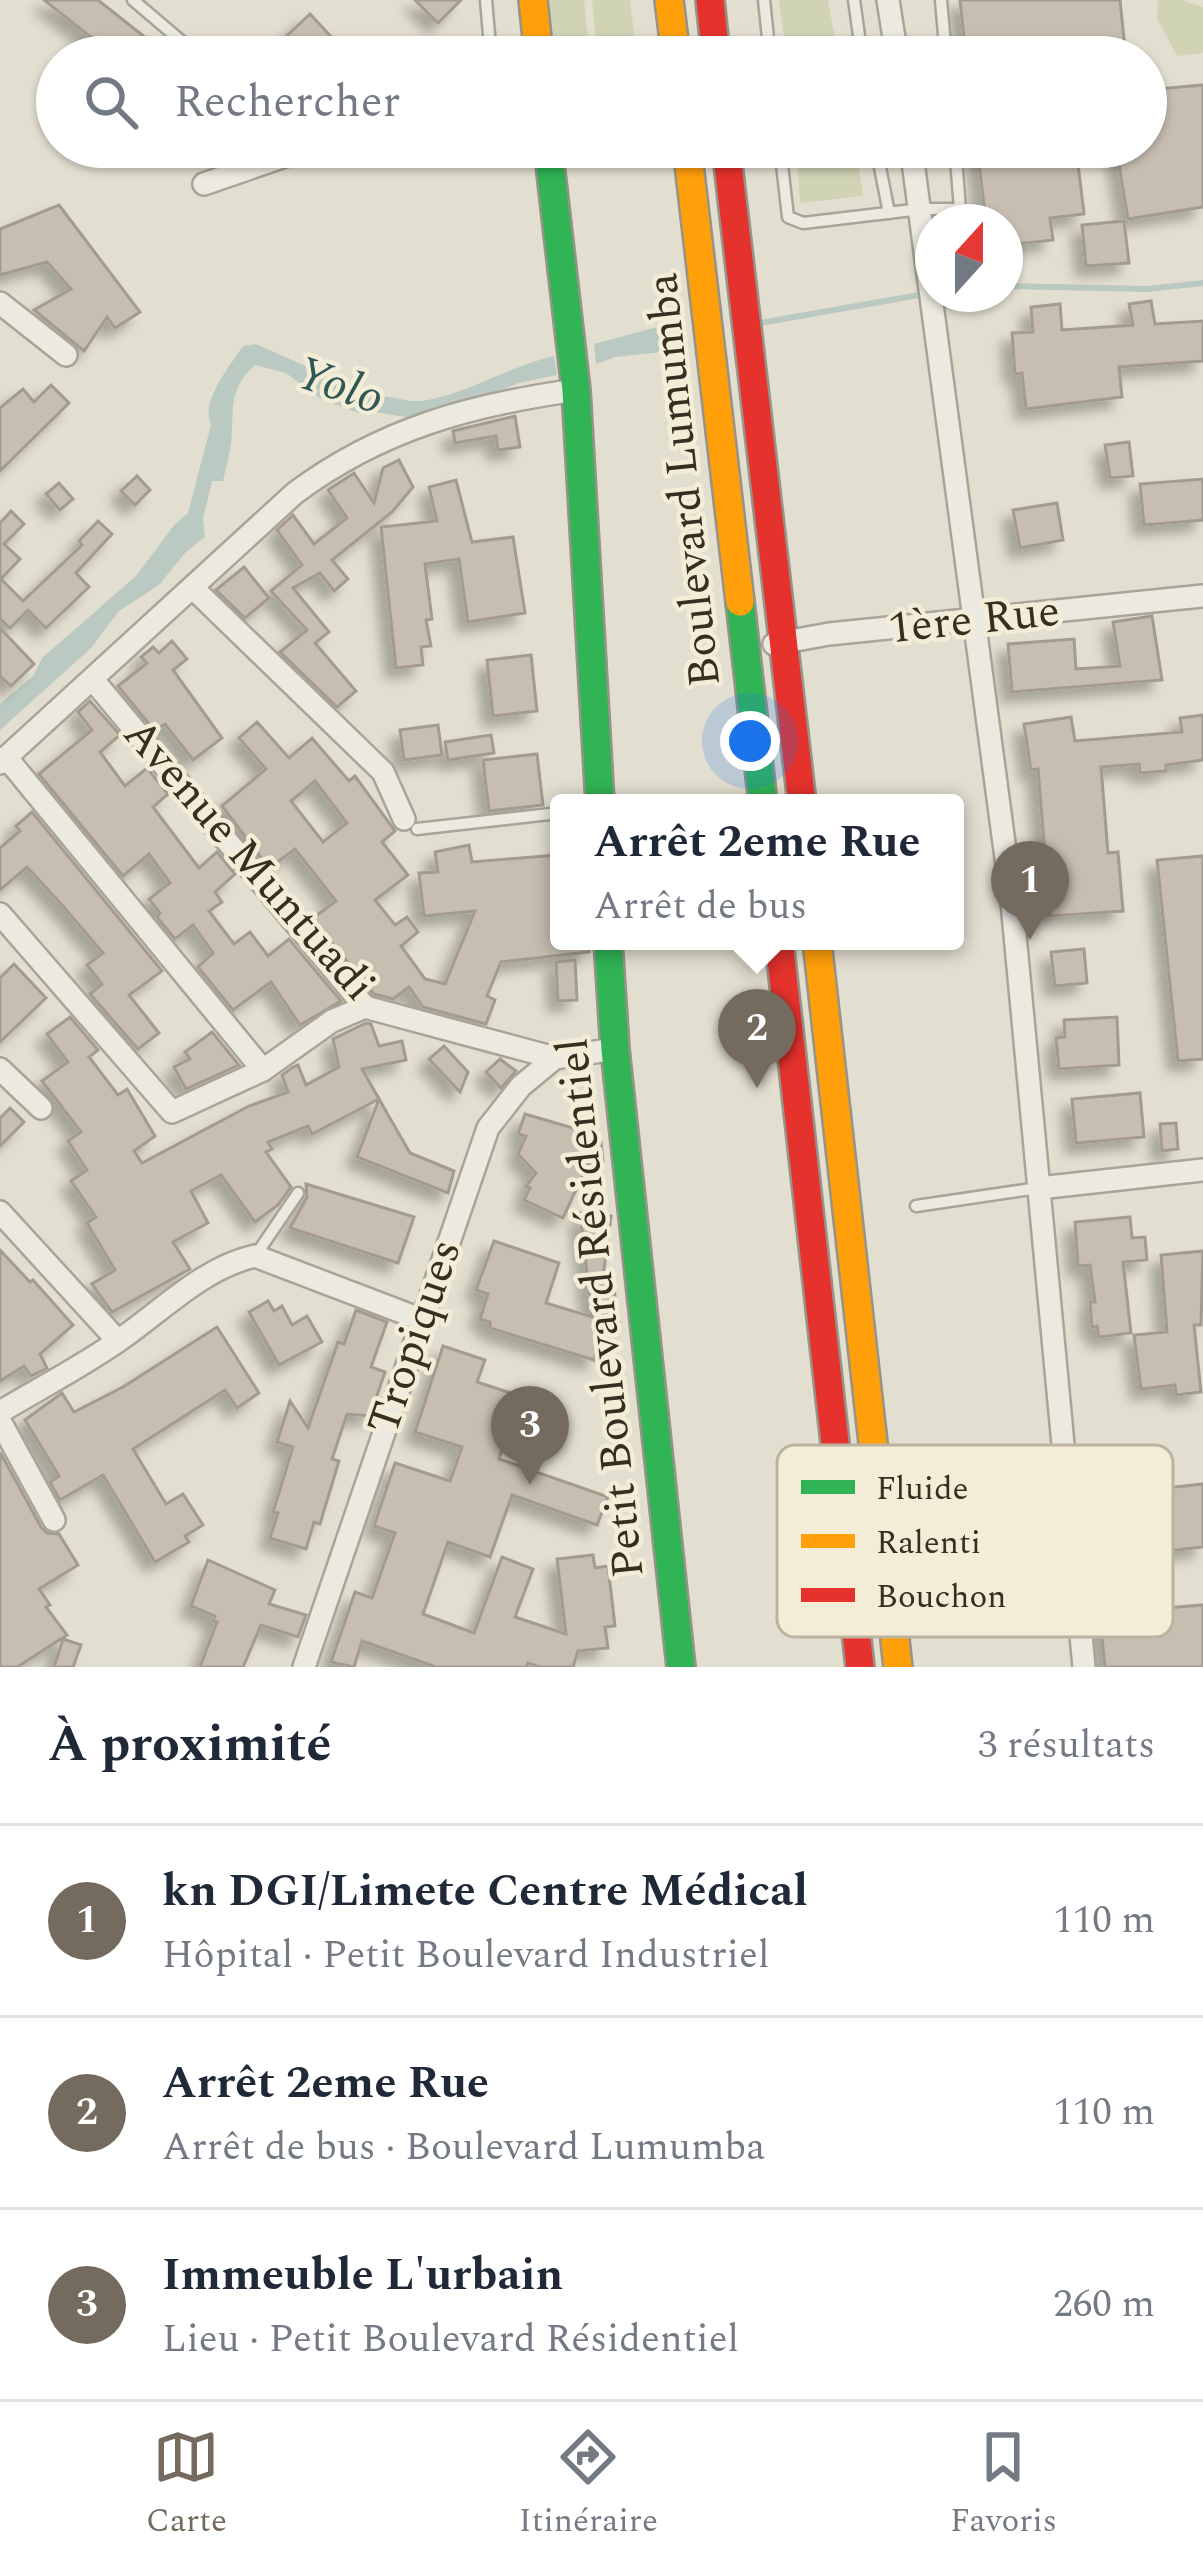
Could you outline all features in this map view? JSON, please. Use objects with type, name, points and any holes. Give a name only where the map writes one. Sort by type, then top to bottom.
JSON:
[{"type":"main road","points":[[533,0],[537,36]]},
{"type":"main road","points":[[669,0],[673,36]]},
{"type":"main road","points":[[710,0],[714,36]]},
{"type":"main road","points":[[550,168],[575,384],[599,794]]},
{"type":"main road","name":"Boulevard Lumumba","points":[[690,168],[762,794]]},
{"type":"main road","name":"Boulevard Lumumba","points":[[728,168],[801,794]]},
{"type":"main road","name":"Petit Boulevard Résidentiel","points":[[609,950],[681,1667]]},
{"type":"main road","points":[[780,950],[835,1445]]},
{"type":"main road","points":[[818,950],[873,1445]]},
{"type":"main road","points":[[857,1637],[860,1667]]},
{"type":"main road","points":[[895,1637],[898,1667]]},
{"type":"street","points":[[888,0],[894,36]]},
{"type":"street","points":[[204,184],[250,168]]},
{"type":"street","points":[[914,168],[920,204]]},
{"type":"street","points":[[0,302],[66,355]]},
{"type":"street","points":[[935,312],[1012,903],[1063,1445]]},
{"type":"street","points":[[262,1070],[3,760],[295,493],[364,447],[434,419],[575,384]]},
{"type":"street","points":[[194,589],[382,772],[410,824]]},
{"type":"street","name":"1ère Rue","points":[[747,650],[1203,596]]},
{"type":"street","name":"Avenue Muntuadi","points":[[94,681],[364,1007],[555,1058]]},
{"type":"street","points":[[0,914],[172,1112],[262,1070],[332,1021],[364,1007]]},
{"type":"street","points":[[555,1058],[615,1049]]},
{"type":"street","name":"Tropiques","points":[[304,1667],[488,1128],[521,1086],[555,1058]]},
{"type":"street","points":[[0,1069],[41,1108]]},
{"type":"street","points":[[1039,1188],[1203,1170]]},
{"type":"street","points":[[0,1212],[118,1341]]},
{"type":"street","points":[[54,1520],[0,1416],[118,1341],[201,1279],[234,1261],[255,1256],[420,1319]]},
{"type":"street","points":[[1081,1637],[1084,1667]]},
{"type":"lane","points":[[133,0],[175,36]]},
{"type":"lane","points":[[486,0],[489,36]]},
{"type":"lane","points":[[764,0],[768,36]]},
{"type":"lane","points":[[854,0],[859,36]]},
{"type":"lane","points":[[941,0],[944,36]]},
{"type":"lane","points":[[782,168],[788,217],[803,223],[889,213],[915,216]]},
{"type":"lane","points":[[880,168],[889,213]]},
{"type":"lane","points":[[956,168],[959,204]]},
{"type":"lane","points":[[410,824],[550,814]]},
{"type":"lane","points":[[916,1206],[1039,1188]]},
{"type":"lane","points":[[255,1256],[298,1193]]},
{"type":"green space","points":[[547,0],[584,0],[588,36],[550,36]]},
{"type":"green space","points":[[592,0],[630,0],[634,36],[595,36]]},
{"type":"green space","points":[[779,0],[828,0],[834,36],[784,36]]},
{"type":"green space","points":[[1158,0],[1203,7],[1203,53],[1177,56],[1157,18]]},
{"type":"green space","points":[[798,168],[859,168],[863,196],[800,203]]},
{"type":"water","points":[[676,322],[680,350],[615,357],[596,364],[594,344]]},
{"type":"water","points":[[256,344],[373,396],[414,401],[444,396],[554,356],[557,375],[519,383],[424,420],[369,411],[367,416],[321,399],[286,373],[255,365],[235,396],[229,454],[223,481],[212,481],[203,519],[205,537],[159,585],[119,611],[91,648],[0,730],[0,704],[34,675],[42,658],[136,576],[188,513],[211,425],[213,395],[243,346]]},
{"type":"building","points":[[44,0],[98,0],[143,36],[89,36]]},
{"type":"building","points":[[415,0],[461,0],[438,23]]},
{"type":"building","points":[[960,0],[1120,0],[1124,36],[964,36]]},
{"type":"building","points":[[310,14],[330,36],[287,36]]},
{"type":"building","points":[[1203,85],[1203,207],[1128,219],[1120,168],[1167,168],[1167,88]]},
{"type":"building","points":[[980,168],[1079,168],[1084,214],[1050,218],[1053,240],[1023,243],[1023,204],[984,204]]},
{"type":"building","points":[[59,205],[140,312],[115,328],[107,317],[84,351],[34,310],[71,289],[47,262],[0,275],[0,229]]},
{"type":"building","points":[[1124,221],[1129,263],[1086,266],[1082,225]]},
{"type":"building","points":[[1151,301],[1155,324],[1203,321],[1203,361],[1119,367],[1122,397],[1026,409],[1022,373],[1015,374],[1012,333],[1033,332],[1031,307],[1060,304],[1062,330],[1133,325],[1129,304]]},
{"type":"building","points":[[51,385],[69,403],[0,471],[0,408],[23,389],[34,402]]},
{"type":"building","points":[[515,416],[520,447],[498,450],[496,436],[455,443],[453,431]]},
{"type":"building","points":[[1129,442],[1133,476],[1110,478],[1105,445]]},
{"type":"building","points":[[399,460],[413,487],[392,512],[332,560],[348,579],[334,591],[320,573],[293,588],[329,632],[315,643],[356,691],[337,707],[280,652],[307,630],[271,591],[302,565],[277,530],[293,515],[314,544],[347,518],[328,490],[354,473],[374,503],[383,468]]},
{"type":"building","points":[[137,476],[150,490],[135,505],[121,491]]},
{"type":"building","points":[[1203,479],[1203,520],[1144,525],[1140,484]]},
{"type":"building","points":[[456,480],[472,542],[513,537],[525,613],[468,622],[459,559],[425,564],[431,646],[421,647],[423,665],[396,668],[381,527],[437,521],[429,487]]},
{"type":"building","points":[[59,483],[73,499],[60,510],[46,494]]},
{"type":"building","points":[[1057,503],[1063,540],[1020,548],[1013,510]]},
{"type":"building","points":[[11,511],[24,524],[4,544],[20,559],[1,579],[23,601],[82,545],[79,541],[98,521],[112,534],[76,573],[89,587],[46,628],[28,610],[10,628],[0,619],[0,523]]},
{"type":"building","points":[[244,567],[269,598],[245,618],[216,590]]},
{"type":"building","points":[[1152,616],[1162,680],[1012,692],[1008,644],[1074,639],[1076,669],[1120,666],[1113,622]]},
{"type":"building","points":[[0,628],[34,664],[11,686],[0,676]]},
{"type":"building","points":[[172,641],[187,659],[173,670],[222,738],[193,760],[165,724],[155,731],[118,686],[147,663],[141,657],[153,647],[159,653]]},
{"type":"building","points":[[531,655],[537,711],[493,716],[487,660]]},
{"type":"building","points":[[90,701],[120,735],[100,752],[125,786],[147,768],[168,794],[153,807],[199,868],[217,852],[235,874],[215,892],[222,902],[209,911],[234,944],[250,932],[268,956],[289,939],[341,1001],[300,1025],[271,982],[233,1010],[198,967],[213,953],[193,925],[175,939],[157,917],[160,913],[149,899],[170,883],[149,854],[123,876],[39,774],[92,730],[78,712]]},
{"type":"building","points":[[1203,715],[1203,760],[1140,773],[1139,764],[1101,767],[1108,853],[1118,852],[1123,911],[1050,916],[1038,769],[1031,770],[1024,724],[1071,717],[1075,741],[1182,732],[1180,718]]},
{"type":"building","points":[[257,722],[289,758],[312,738],[349,781],[355,776],[395,831],[382,842],[408,875],[375,900],[395,925],[407,917],[418,932],[401,946],[425,979],[445,984],[475,911],[424,916],[419,873],[438,872],[435,852],[469,845],[472,862],[550,856],[550,950],[589,952],[501,962],[487,996],[495,1000],[486,1024],[423,1007],[409,987],[393,999],[374,994],[312,919],[336,901],[295,849],[269,868],[222,806],[266,769],[239,738]],"holes":[[[315,781],[347,823],[323,842],[291,801]]]},
{"type":"building","points":[[438,725],[442,755],[404,760],[400,730]]},
{"type":"building","points":[[491,735],[494,753],[448,760],[445,742]]},
{"type":"building","points":[[537,754],[543,805],[489,811],[483,760]]},
{"type":"building","points":[[32,812],[162,971],[129,995],[159,1033],[138,1049],[90,994],[102,984],[87,965],[103,953],[62,905],[27,867],[0,890],[0,848],[20,831],[16,826]]},
{"type":"building","points":[[1203,856],[1203,1059],[1178,1061],[1157,860]]},
{"type":"building","points":[[1084,949],[1087,983],[1055,986],[1051,952]]},
{"type":"building","points":[[575,960],[577,1000],[558,1001],[556,962]]},
{"type":"building","points":[[14,964],[46,998],[0,1042],[0,978]]},
{"type":"building","points":[[70,1017],[98,1050],[89,1057],[118,1095],[127,1089],[155,1136],[134,1151],[142,1163],[249,1106],[288,1092],[282,1075],[293,1067],[298,1065],[306,1085],[339,1067],[333,1039],[366,1023],[371,1024],[379,1046],[402,1041],[406,1060],[362,1069],[379,1099],[312,1134],[308,1126],[268,1142],[272,1149],[266,1152],[291,1187],[278,1205],[255,1222],[221,1175],[191,1191],[208,1223],[173,1242],[190,1269],[112,1312],[92,1284],[115,1270],[87,1223],[96,1217],[71,1181],[87,1170],[68,1141],[81,1132],[42,1081],[68,1062],[47,1034]]},
{"type":"building","points":[[1117,1017],[1119,1065],[1059,1069],[1056,1038],[1065,1037],[1064,1020]]},
{"type":"building","points":[[212,1032],[239,1065],[186,1089],[174,1067],[190,1059],[185,1052]]},
{"type":"building","points":[[444,1046],[468,1072],[460,1092],[429,1059]]},
{"type":"building","points":[[500,1059],[516,1071],[501,1088],[486,1072]]},
{"type":"building","points":[[1140,1093],[1144,1137],[1076,1143],[1072,1099]]},
{"type":"building","points":[[379,1099],[410,1153],[454,1171],[448,1193],[357,1157]]},
{"type":"building","points":[[10,1108],[24,1122],[0,1146],[0,1118]]},
{"type":"building","points":[[525,1114],[590,1133],[589,1138],[601,1142],[603,1161],[591,1157],[563,1218],[524,1200],[530,1188],[526,1186],[536,1173],[518,1154],[526,1136],[518,1134]]},
{"type":"building","points":[[1176,1123],[1178,1149],[1162,1151],[1160,1124]]},
{"type":"building","points":[[306,1184],[414,1217],[398,1263],[290,1228],[307,1197]]},
{"type":"building","points":[[580,1213],[611,1216],[603,1277],[612,1276],[619,1322],[605,1324],[594,1360],[490,1328],[490,1322],[480,1319],[488,1294],[476,1290],[494,1241],[559,1263],[546,1303],[592,1317]]},
{"type":"building","points":[[1130,1217],[1132,1238],[1145,1237],[1147,1260],[1123,1262],[1131,1333],[1099,1337],[1097,1326],[1092,1327],[1090,1302],[1095,1302],[1090,1265],[1078,1266],[1075,1222]]},
{"type":"building","points":[[0,1250],[73,1325],[40,1354],[47,1368],[31,1376],[24,1366],[0,1381]]},
{"type":"building","points":[[1203,1251],[1201,1325],[1194,1325],[1201,1392],[1176,1395],[1175,1385],[1141,1389],[1134,1335],[1167,1332],[1161,1255]]},
{"type":"building","points":[[268,1301],[274,1311],[282,1306],[292,1325],[307,1316],[322,1342],[279,1365],[249,1312]]},
{"type":"building","points":[[356,1310],[387,1322],[371,1367],[385,1372],[370,1416],[347,1414],[332,1459],[339,1461],[320,1524],[314,1522],[306,1549],[270,1538],[293,1447],[277,1442],[290,1401],[308,1428],[338,1342],[344,1344]]},
{"type":"building","points":[[217,1327],[259,1393],[237,1408],[225,1390],[133,1449],[166,1504],[183,1494],[203,1525],[185,1536],[189,1542],[155,1562],[103,1475],[60,1500],[50,1482],[59,1476],[25,1420],[62,1393],[74,1412]]},
{"type":"building","points":[[443,1346],[485,1360],[477,1382],[520,1396],[499,1459],[608,1497],[597,1525],[512,1495],[490,1557],[448,1542],[423,1614],[474,1633],[502,1557],[533,1569],[515,1617],[566,1634],[557,1559],[593,1555],[595,1568],[608,1566],[615,1626],[605,1627],[608,1648],[578,1651],[573,1667],[528,1663],[526,1667],[436,1667],[362,1641],[354,1667],[331,1662],[355,1592],[372,1598],[395,1533],[374,1526],[395,1463],[450,1481],[462,1447],[415,1432]]},
{"type":"building","points":[[0,1452],[41,1527],[59,1534],[78,1565],[39,1589],[67,1635],[17,1667],[0,1667]]},
{"type":"building","points":[[1203,1484],[1203,1547],[1173,1550],[1173,1487]]},
{"type":"building","points":[[208,1560],[275,1590],[269,1604],[306,1615],[298,1637],[261,1625],[243,1667],[200,1667],[217,1622],[215,1616],[191,1606]]},
{"type":"building","points":[[1203,1605],[1203,1667],[1105,1667],[1102,1637],[1173,1637],[1173,1607]]},
{"type":"building","points":[[63,1639],[81,1645],[73,1667],[54,1667]]},
{"type":"waterway","name":"Yolo","points":[[1023,286],[1148,289],[1203,283]]},
{"type":"waterway","name":"Yolo","points":[[760,323],[915,296]]},
{"type":"traffic: fast","points":[[550,168],[576,390],[599,794]]},
{"type":"traffic: fast","points":[[740,602],[762,794]]},
{"type":"traffic: fast","points":[[609,950],[681,1667]]},
{"type":"traffic: slow","points":[[533,0],[537,36]]},
{"type":"traffic: slow","points":[[669,0],[673,36]]},
{"type":"traffic: slow","points":[[689,168],[740,602]]},
{"type":"traffic: slow","points":[[818,950],[873,1445]]},
{"type":"traffic: slow","points":[[895,1637],[898,1667]]},
{"type":"traffic: jam","points":[[710,0],[714,36]]},
{"type":"traffic: jam","points":[[728,168],[801,794]]},
{"type":"traffic: jam","points":[[780,950],[835,1445]]},
{"type":"traffic: jam","points":[[857,1637],[860,1667]]},
{"type":"place","name":"kn DGI/Limete Centre Médical","points":[[1030,940]]},
{"type":"place","name":"Arrêt 2eme Rue","points":[[757,1088]]},
{"type":"place","name":"Immeuble L'urbain","points":[[530,1485]]}]
